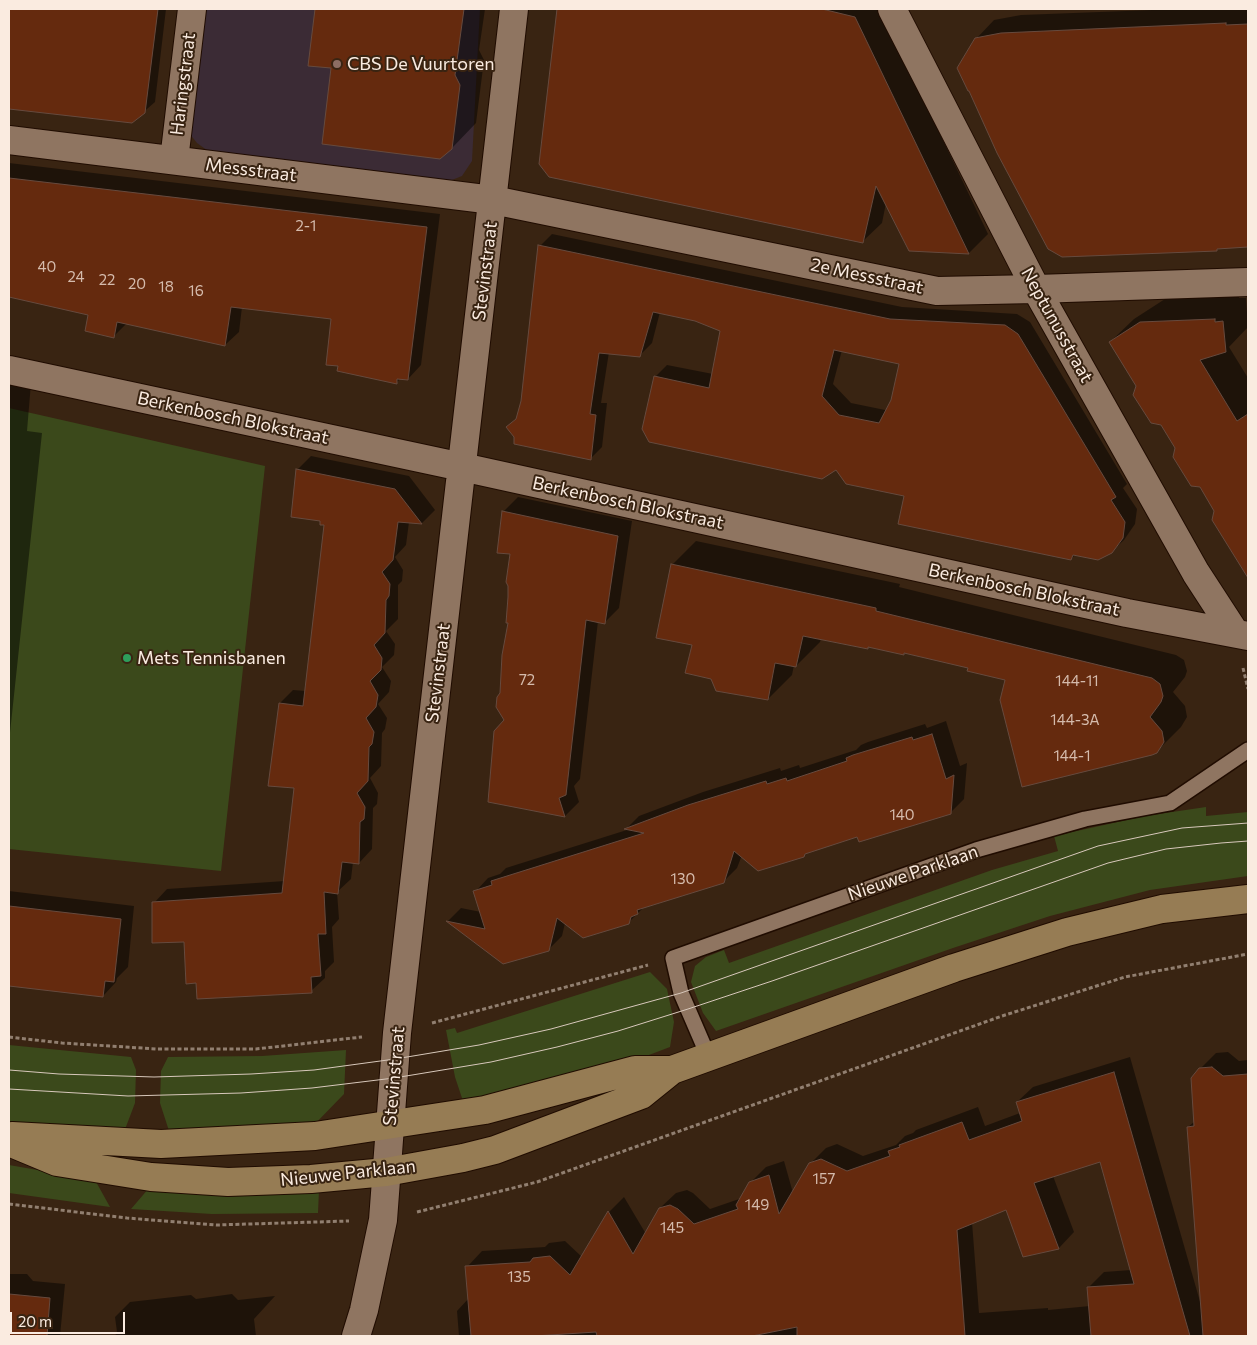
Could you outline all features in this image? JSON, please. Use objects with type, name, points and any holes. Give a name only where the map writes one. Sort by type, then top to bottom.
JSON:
[{"type":"main road","name":"Nieuwe Parklaan","points":[[9,1136],[161,1144],[315,1136],[485,1110],[635,1070],[672,1070],[954,968],[1066,932],[1162,909],[1248,899]]},
{"type":"main road","name":"Nieuwe Parklaan","points":[[9,1142],[57,1162],[151,1177],[228,1182],[311,1179],[386,1172],[463,1158],[495,1150],[641,1094],[672,1070]]},
{"type":"street","name":"Haringstraat","points":[[174,160],[192,9]]},
{"type":"street","name":"Stevinstraat","points":[[356,1336],[364,1310],[384,1220],[397,1033],[514,9]]},
{"type":"street","name":"Neptunusstraat","points":[[892,9],[1036,289],[1196,573],[1242,635]]},
{"type":"street","name":"Messstraat","points":[[9,140],[493,200]]},
{"type":"street","name":"2e Messstraat","points":[[493,200],[937,291],[1248,282]]},
{"type":"street","name":"Berkenbosch Blokstraat","points":[[9,370],[1127,613],[1242,635]]},
{"type":"lane","name":"Nieuwe Parklaan","points":[[673,958],[984,848],[1085,819],[1170,802],[1248,750]]},
{"type":"lane","points":[[673,958],[680,993],[709,1058]]},
{"type":"path","points":[[1243,667],[1248,689]]},
{"type":"path","points":[[9,1037],[62,1043],[157,1049],[256,1049],[397,1033],[673,958]]},
{"type":"shaded area","name":"CBS De Vuurtoren","points":[[204,9],[480,9],[472,161],[462,176],[447,182],[435,182],[208,151],[197,143],[189,133]]},
{"type":"green space","name":"Mets Tennisbanen","points":[[9,408],[265,466],[221,871],[9,849]]},
{"type":"green space","points":[[1206,807],[1206,816],[1248,812],[1248,876],[1150,890],[1050,916],[716,1031],[703,1013],[691,982],[695,966],[706,957],[724,950],[729,963],[992,870],[1058,851],[1054,836],[1145,816]]},
{"type":"green space","points":[[650,972],[667,989],[674,1022],[670,1047],[641,1058],[464,1104],[455,1077],[446,1030],[455,1028],[457,1033]]},
{"type":"green space","points":[[9,1045],[131,1057],[136,1070],[135,1103],[124,1132],[64,1129],[9,1123]]},
{"type":"green space","points":[[346,1050],[344,1094],[312,1127],[170,1134],[160,1103],[161,1071],[168,1057],[262,1056]]},
{"type":"green space","points":[[9,1165],[95,1180],[110,1207],[9,1193]]},
{"type":"green space","points":[[149,1188],[319,1190],[318,1213],[212,1214],[131,1209]]},
{"type":"building","points":[[9,9],[158,9],[145,113],[132,123],[9,109]]},
{"type":"building","points":[[315,9],[464,9],[455,75],[460,85],[452,149],[440,159],[322,144],[331,68],[308,66]]},
{"type":"building","points":[[557,9],[822,9],[855,17],[969,254],[909,251],[876,186],[863,243],[549,177],[539,164]]},
{"type":"building","points":[[1226,23],[1226,25],[1248,24],[1248,247],[1217,249],[1217,251],[1062,257],[1048,249],[997,153],[957,68],[975,38],[1001,33]]},
{"type":"building","points":[[9,178],[427,227],[408,380],[397,379],[397,384],[337,371],[338,366],[326,365],[331,319],[231,307],[225,346],[117,322],[114,338],[85,331],[88,315],[9,297]]},
{"type":"building","points":[[538,245],[890,319],[1005,325],[1018,334],[1116,497],[1111,500],[1125,522],[1123,538],[1112,553],[1098,560],[1073,555],[1071,560],[898,524],[904,496],[846,484],[836,470],[822,479],[649,442],[642,429],[654,376],[709,388],[720,331],[695,321],[653,312],[640,357],[599,353],[590,414],[596,415],[591,460],[514,444],[514,437],[506,427],[516,419],[521,401]],"holes":[[[834,350],[899,364],[891,400],[879,423],[839,415],[822,396]]]},
{"type":"building","points":[[1215,319],[1215,322],[1223,321],[1226,352],[1200,360],[1237,421],[1248,414],[1248,578],[1212,520],[1214,511],[1200,487],[1191,486],[1173,457],[1175,448],[1161,425],[1151,423],[1133,395],[1136,386],[1109,342],[1140,322]]},
{"type":"building","points":[[296,469],[395,489],[422,524],[398,522],[393,560],[382,572],[390,584],[389,596],[386,600],[385,633],[374,645],[382,658],[381,670],[370,681],[378,695],[376,707],[366,718],[374,732],[372,744],[369,747],[368,781],[357,793],[365,807],[364,819],[360,822],[359,864],[342,862],[338,894],[324,892],[326,934],[318,934],[321,976],[311,977],[312,993],[197,999],[196,983],[186,984],[184,942],[152,943],[152,902],[282,893],[294,788],[268,786],[279,703],[303,706],[324,525],[320,525],[320,521],[291,517]]},
{"type":"building","points":[[502,511],[618,536],[605,624],[586,620],[566,795],[559,798],[565,817],[488,802],[494,731],[504,720],[496,707],[497,697],[500,693],[502,655],[508,623],[506,623],[508,586],[506,582],[510,554],[497,553]]},
{"type":"building","points":[[671,564],[876,608],[876,611],[1152,678],[1160,684],[1163,696],[1150,717],[1162,731],[1164,742],[1157,753],[1152,755],[1022,787],[1000,700],[1005,680],[967,671],[968,668],[904,653],[904,655],[868,647],[868,649],[803,636],[796,667],[775,663],[768,700],[716,691],[711,679],[685,673],[692,645],[656,638]]},
{"type":"building","points":[[932,734],[946,779],[954,775],[951,814],[859,842],[857,837],[805,854],[804,857],[758,871],[734,851],[724,883],[637,910],[638,914],[631,917],[629,924],[583,938],[557,918],[549,951],[503,964],[446,921],[485,929],[473,891],[492,885],[491,881],[644,833],[624,829],[688,805],[766,781],[767,784],[786,778],[787,781],[847,761],[846,758],[853,755],[912,737],[913,740]]},
{"type":"building","points":[[9,906],[121,919],[114,982],[105,981],[103,997],[9,986]]},
{"type":"building","points":[[1212,1067],[1223,1076],[1248,1074],[1248,1336],[1203,1336],[1187,1127],[1194,1126],[1191,1078],[1199,1068]]},
{"type":"building","points":[[1114,1072],[1190,1336],[1091,1336],[1087,1287],[1134,1284],[1100,1162],[1034,1183],[1059,1249],[1023,1257],[1006,1210],[957,1230],[965,1336],[797,1336],[797,1327],[752,1336],[597,1336],[596,1332],[534,1336],[471,1336],[465,1266],[530,1262],[533,1258],[550,1256],[570,1275],[608,1211],[633,1254],[659,1208],[670,1205],[678,1209],[694,1224],[738,1209],[736,1205],[749,1182],[769,1175],[779,1214],[809,1163],[821,1159],[847,1171],[890,1156],[888,1151],[900,1147],[899,1145],[962,1122],[969,1140],[1022,1121],[1016,1102]]},
{"type":"building","points":[[9,1294],[50,1298],[47,1336],[9,1336]]},
{"type":"tram line","points":[[9,1070],[59,1074],[154,1077],[251,1074],[314,1070],[479,1045],[551,1029],[681,993],[1098,846],[1182,828],[1248,823]]},
{"type":"tram line","points":[[9,1089],[128,1096],[241,1093],[312,1088],[394,1078],[491,1062],[618,1031],[688,1009],[1108,863],[1166,849],[1248,841]]},
{"type":"place","name":"CBS De Vuurtoren","points":[[337,64]]},
{"type":"place","name":"Mets Tennisbanen","points":[[127,658]]}]
